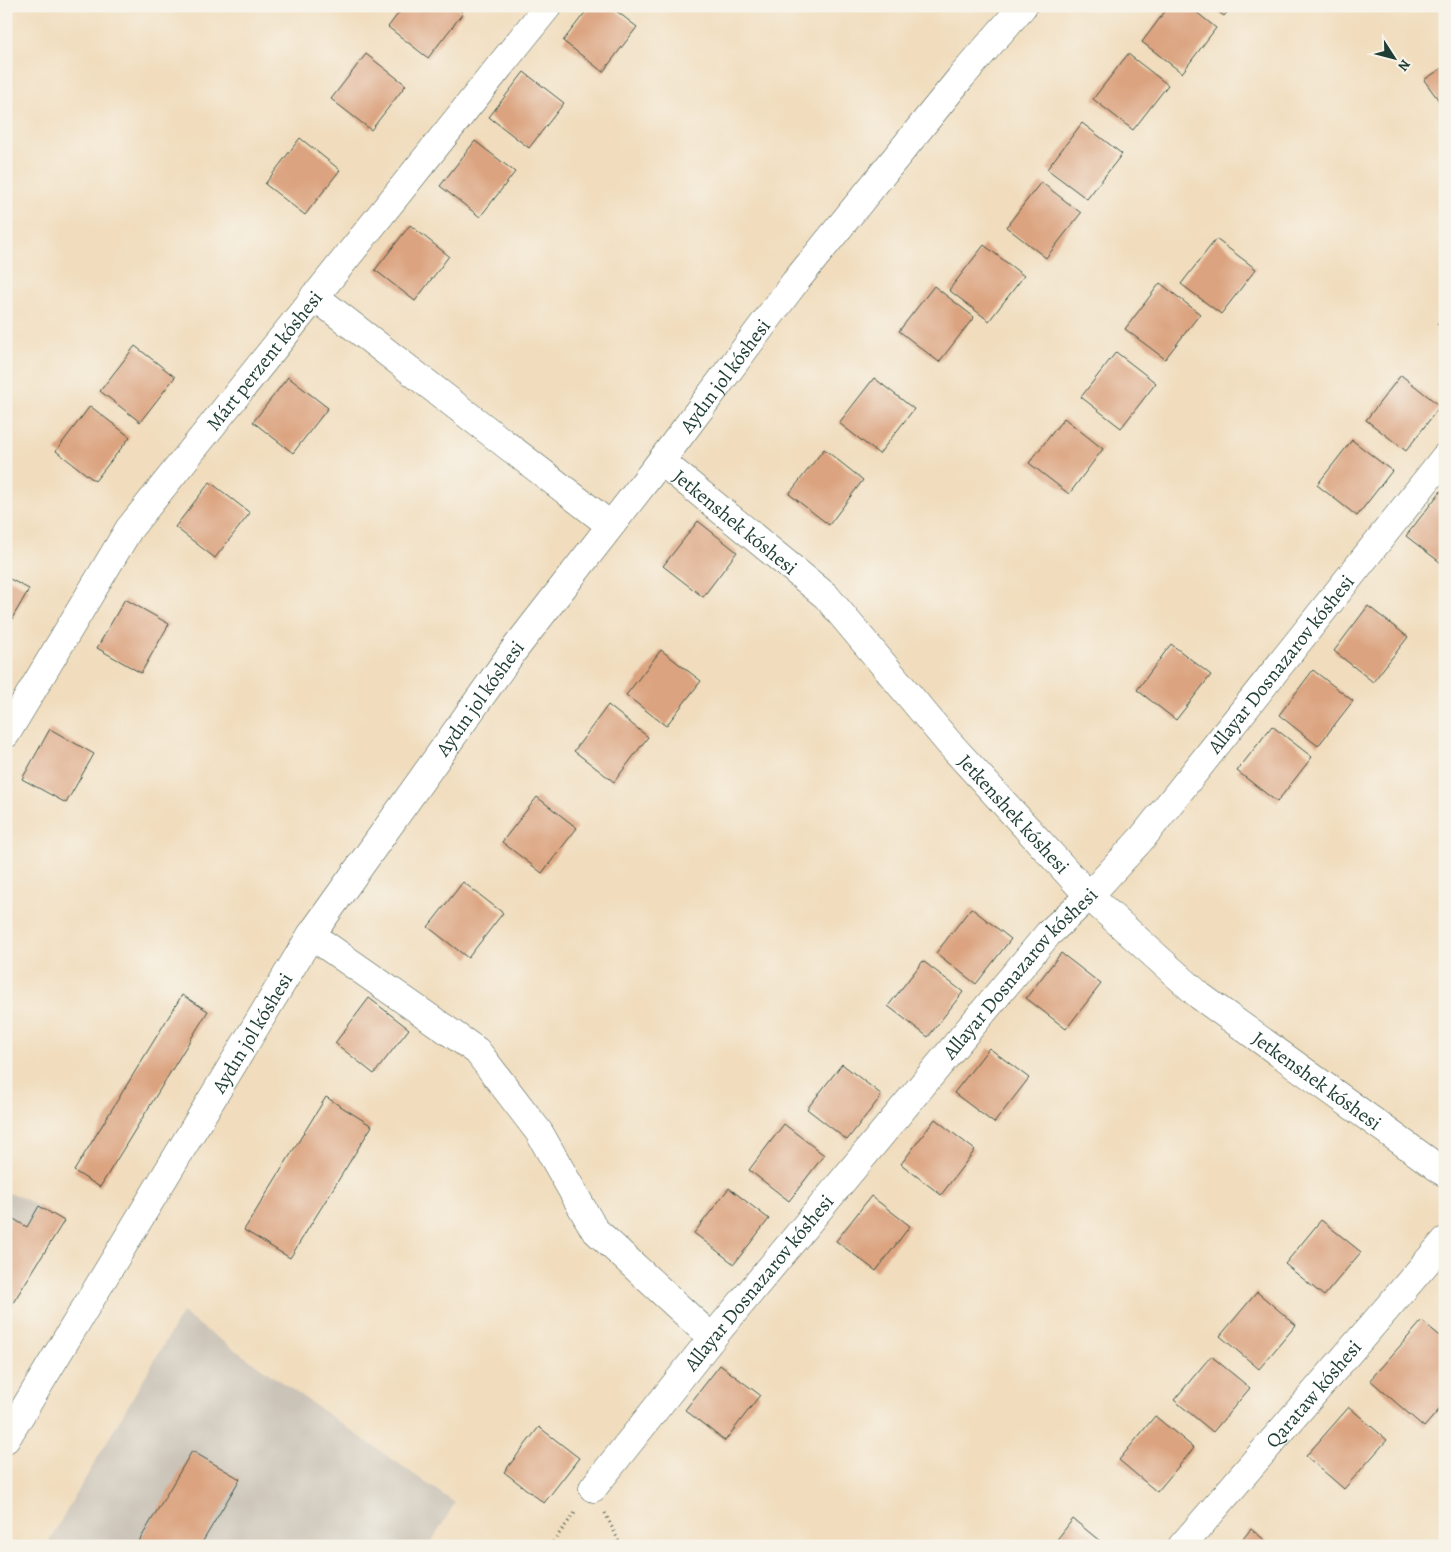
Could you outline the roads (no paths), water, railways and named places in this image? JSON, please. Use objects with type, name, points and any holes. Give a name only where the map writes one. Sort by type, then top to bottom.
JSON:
[{"type":"street","name":"Márt perzent kóshesi","points":[[6,734],[129,529],[548,6]]},
{"type":"street","name":"Aydın jol kóshesi","points":[[6,1439],[311,935],[514,650],[661,461],[795,282],[962,76],[1023,6]]},
{"type":"street","points":[[314,296],[610,525]]},
{"type":"street","name":"Allayar Dosnazarov kóshesi","points":[[593,1488],[712,1338],[1048,934],[1089,896],[1143,837],[1445,457]]},
{"type":"street","name":"Jetkenshek kóshesi","points":[[661,461],[826,596],[949,743],[1089,896],[1200,996],[1445,1173]]},
{"type":"street","points":[[311,935],[477,1051],[540,1132],[594,1230],[712,1338]]},
{"type":"street","name":"Qarataw kóshesi","points":[[1182,1546],[1445,1241]]}]
